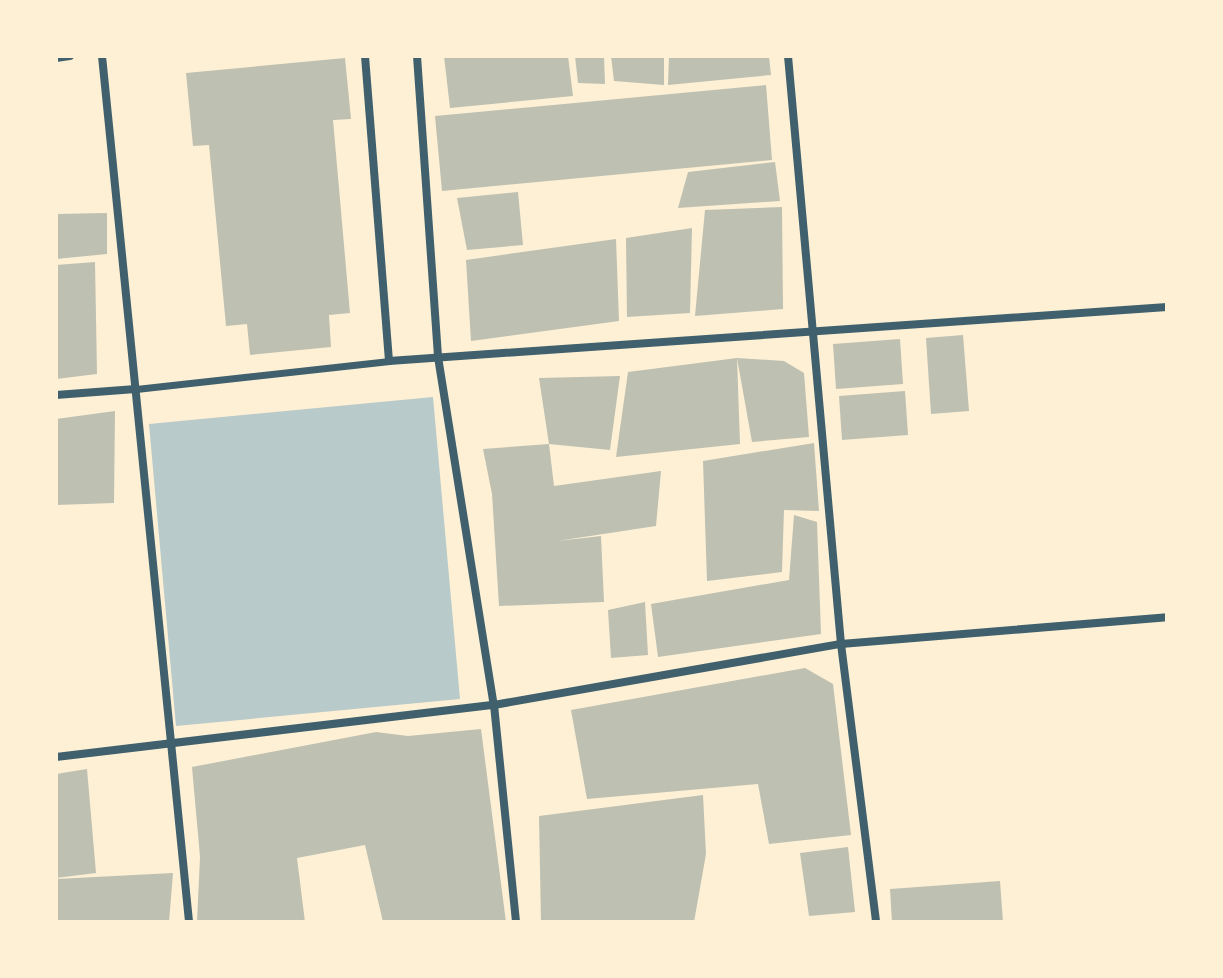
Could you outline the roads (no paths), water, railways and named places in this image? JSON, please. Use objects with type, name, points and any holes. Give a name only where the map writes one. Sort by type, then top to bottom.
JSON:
[{"type":"street","points":[[56,58],[70,56]]},
{"type":"street","points":[[102,56],[189,922]]},
{"type":"street","points":[[365,56],[389,361]]},
{"type":"street","points":[[417,56],[438,357],[494,705],[516,922]]},
{"type":"street","points":[[788,56],[841,644],[876,922]]},
{"type":"street","points":[[56,395],[438,357],[811,335],[1167,307]]},
{"type":"street","points":[[56,757],[494,705],[841,644],[1167,617]]}]
